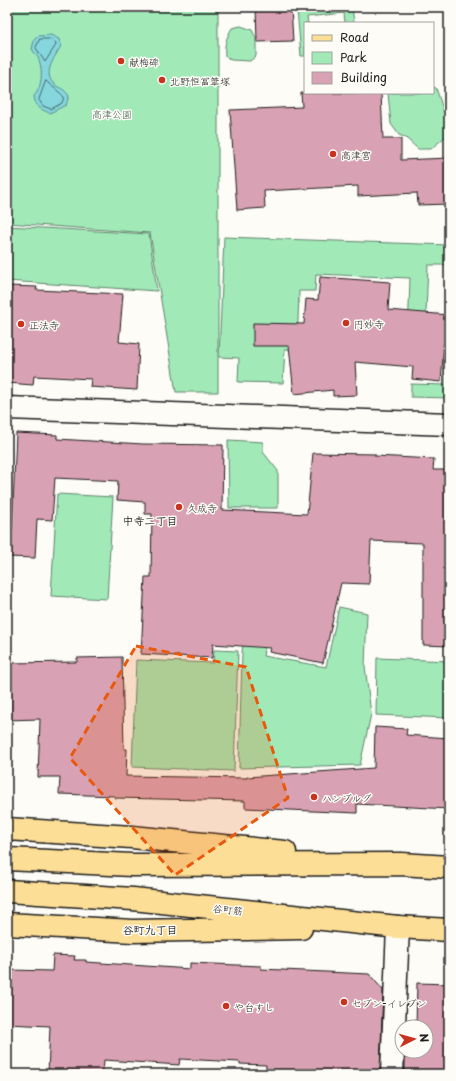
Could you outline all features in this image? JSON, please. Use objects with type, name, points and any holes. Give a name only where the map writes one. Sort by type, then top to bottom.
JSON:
[{"type":"main road","points":[[7,829],[132,837],[401,864],[449,867]]},
{"type":"main road","points":[[7,859],[132,865],[401,864]]},
{"type":"main road","name":"谷町筋","points":[[7,891],[133,899],[398,927],[449,930]]},
{"type":"main road","points":[[7,924],[133,931],[398,927]]},
{"type":"street","points":[[7,408],[449,424]]},
{"type":"street","points":[[392,1074],[398,927]]},
{"type":"highlighted area","points":[[136,646],[246,667],[288,798],[175,875],[70,758]]},
{"type":"green space","name":"高津公園","points":[[7,7],[218,7],[218,392],[176,392],[150,233],[7,223]]},
{"type":"green space","points":[[352,7],[354,22],[345,22],[344,13],[307,17],[308,22],[304,22],[304,56],[301,56],[297,9]]},
{"type":"green space","points":[[241,26],[252,30],[256,38],[256,56],[250,61],[231,60],[225,56],[225,45],[232,28]]},
{"type":"green space","points":[[434,87],[436,88],[447,121],[446,136],[431,149],[418,149],[406,138],[399,135],[391,124],[388,94],[434,94]]},
{"type":"green space","points":[[7,226],[149,234],[157,291],[7,281]]},
{"type":"green space","points":[[224,237],[449,245],[449,265],[428,265],[425,336],[408,335],[410,278],[316,274],[315,291],[299,291],[297,350],[285,349],[283,383],[238,382],[239,358],[219,357]]},
{"type":"green space","points":[[446,362],[449,362],[449,398],[411,397],[411,384],[446,385]]},
{"type":"green space","points":[[228,440],[263,442],[263,452],[278,471],[278,508],[229,508]]},
{"type":"green space","points":[[57,494],[113,497],[107,599],[51,596]]},
{"type":"green space","points":[[249,599],[272,602],[263,656],[326,667],[339,607],[367,613],[365,666],[371,714],[360,765],[239,768],[242,652]]},
{"type":"green space","points":[[214,650],[238,651],[234,771],[132,767],[136,660],[213,663]]},
{"type":"green space","points":[[377,658],[449,661],[449,718],[376,715]]},
{"type":"water","points":[[51,35],[59,39],[61,46],[53,60],[49,70],[49,75],[54,84],[63,89],[69,96],[66,105],[50,113],[39,108],[35,100],[34,96],[39,89],[41,79],[41,69],[38,59],[32,49],[34,40],[38,36]]},
{"type":"building","points":[[256,7],[291,7],[293,41],[257,42]]},
{"type":"building","points":[[301,93],[381,94],[383,139],[401,139],[401,160],[449,158],[449,204],[418,205],[417,193],[358,196],[358,186],[264,191],[265,208],[237,210],[230,110],[302,107]]},
{"type":"building","points":[[320,277],[390,282],[388,310],[449,315],[449,344],[444,344],[441,382],[412,379],[413,367],[355,362],[357,395],[333,396],[333,390],[294,394],[289,346],[253,346],[253,323],[304,324],[306,299],[318,300]]},
{"type":"building","points":[[7,286],[37,287],[36,290],[123,294],[119,342],[139,344],[137,390],[90,387],[91,379],[34,376],[33,385],[7,383]]},
{"type":"building","points":[[16,433],[57,435],[57,439],[143,444],[223,445],[222,510],[307,514],[313,453],[375,454],[375,456],[434,459],[433,470],[449,470],[449,646],[423,645],[423,543],[371,541],[369,584],[341,583],[323,663],[269,652],[270,648],[213,644],[212,658],[141,654],[145,577],[151,577],[152,514],[145,514],[145,502],[117,500],[118,481],[55,478],[52,520],[37,519],[35,558],[7,557],[7,530],[12,530]]},
{"type":"building","points":[[122,657],[124,749],[127,749],[126,776],[247,778],[374,768],[375,727],[407,729],[406,735],[449,738],[449,809],[357,804],[357,813],[245,808],[245,801],[115,798],[115,796],[59,794],[60,777],[38,777],[40,719],[7,720],[7,663],[77,662],[77,658]]},
{"type":"building","points":[[53,955],[75,956],[74,960],[86,960],[86,962],[190,969],[190,963],[261,966],[261,969],[369,974],[383,990],[380,1074],[266,1074],[266,1065],[180,1059],[179,1065],[104,1060],[103,1074],[48,1074],[50,1026],[7,1024],[9,970],[52,971]]},
{"type":"building","points":[[417,983],[449,984],[449,1074],[405,1074],[405,1059],[434,1059],[434,1019],[416,1019]]},
{"type":"place","name":"献梅碑","points":[[121,61]]},
{"type":"place","name":"北野恒冨筆塚","points":[[162,80]]},
{"type":"place","name":"高津宮","points":[[333,154]]},
{"type":"place","name":"円妙寺","points":[[346,323]]},
{"type":"place","name":"正法寺","points":[[21,324]]},
{"type":"place","name":"久成寺","points":[[179,507]]},
{"type":"place","name":"ハンブルグ","points":[[314,797]]},
{"type":"place","name":"セブン-イレブン","points":[[344,1002]]},
{"type":"place","name":"や台すし","points":[[226,1006]]},
{"type":"district","name":"中寺二丁目","points":[[150,520]]},
{"type":"district","name":"谷町九丁目","points":[[150,929]]}]
